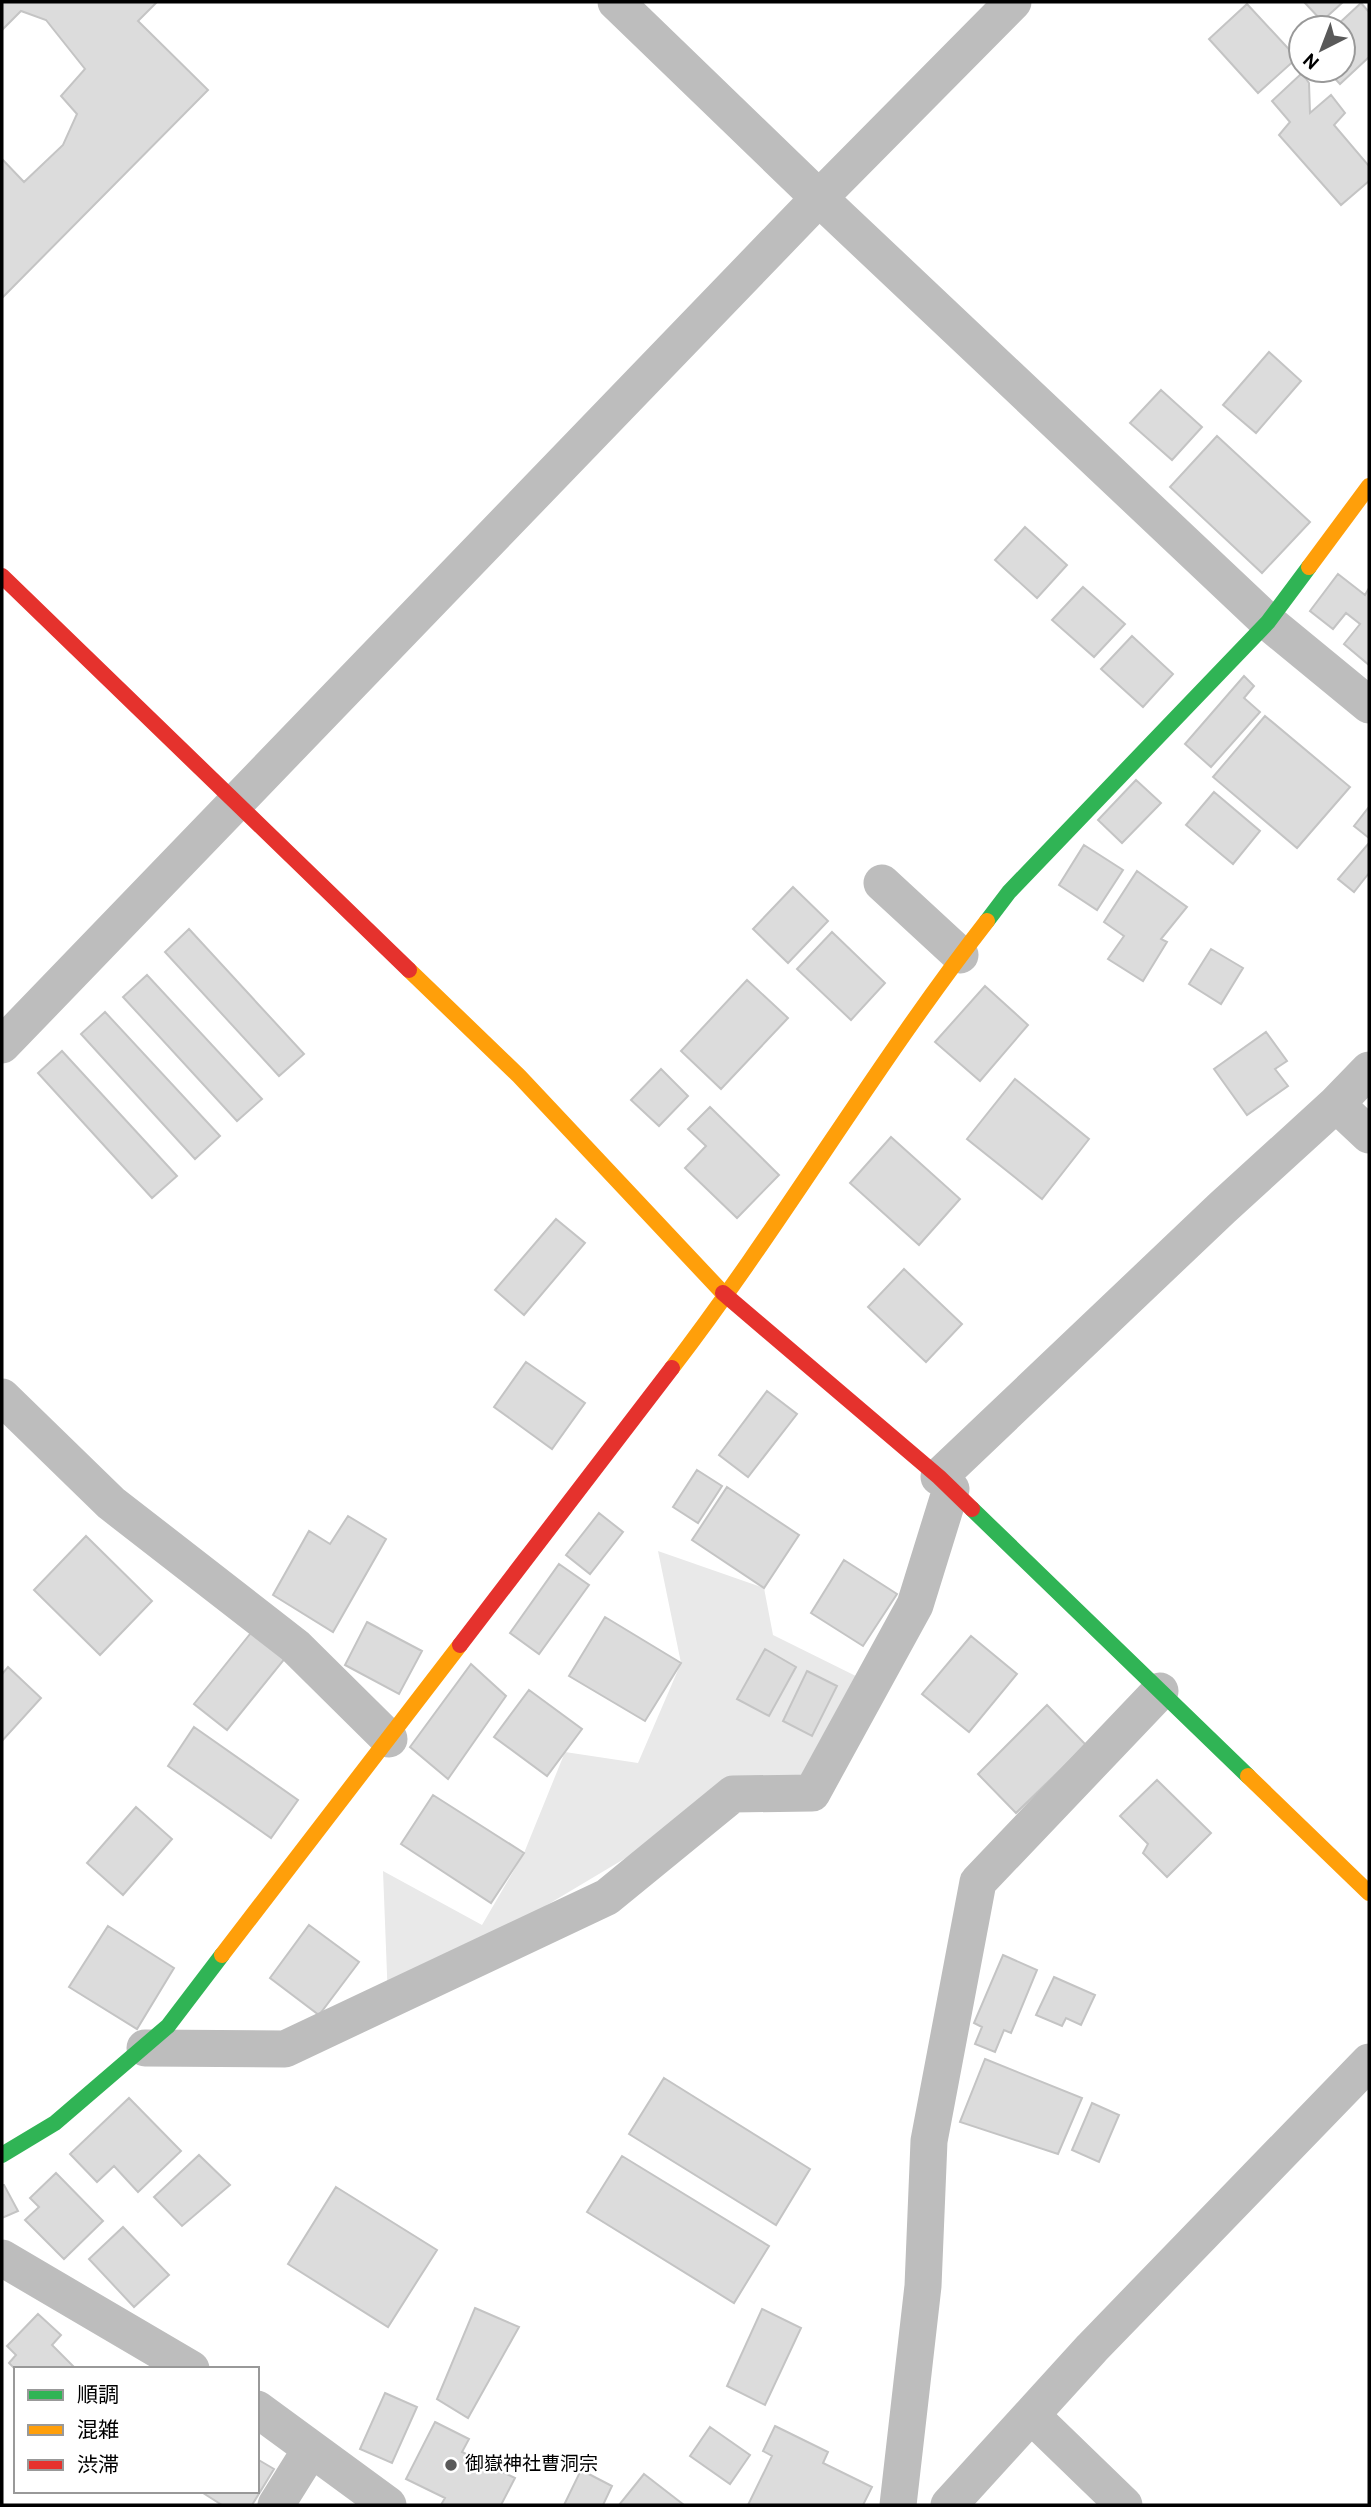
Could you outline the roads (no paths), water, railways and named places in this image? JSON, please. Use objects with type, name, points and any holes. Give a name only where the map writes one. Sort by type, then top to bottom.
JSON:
[{"type":"street","points":[[616,2],[819,198],[1268,622],[1369,705]]},
{"type":"street","points":[[2,1045],[819,198],[1013,2]]},
{"type":"street","points":[[2,2155],[55,2123],[168,2026],[726,1297],[936,986],[1009,892],[1268,622],[1369,486]]},
{"type":"street","points":[[2,576],[519,1076],[726,1297],[945,1483],[1369,1893]]},
{"type":"street","points":[[882,883],[960,955]]},
{"type":"street","points":[[145,2048],[285,2049],[607,1896],[733,1794],[812,1793],[915,1605],[945,1483],[1242,1189],[1336,1104],[1369,1070]]},
{"type":"street","points":[[1336,1104],[1369,1135]]},
{"type":"street","points":[[2,1397],[111,1503],[295,1646],[389,1739]]},
{"type":"street","points":[[898,2505],[923,2286],[929,2141],[978,1882],[1160,1691]]},
{"type":"street","points":[[949,2505],[1092,2348],[1369,2062]]},
{"type":"street","points":[[2,2258],[188,2367]]},
{"type":"street","points":[[259,2410],[388,2505]]},
{"type":"street","points":[[1031,2415],[1124,2505]]},
{"type":"street","points":[[275,2505],[311,2449]]},
{"type":"place","name":"御嶽神社曹洞宗","points":[[451,2465]]}]
